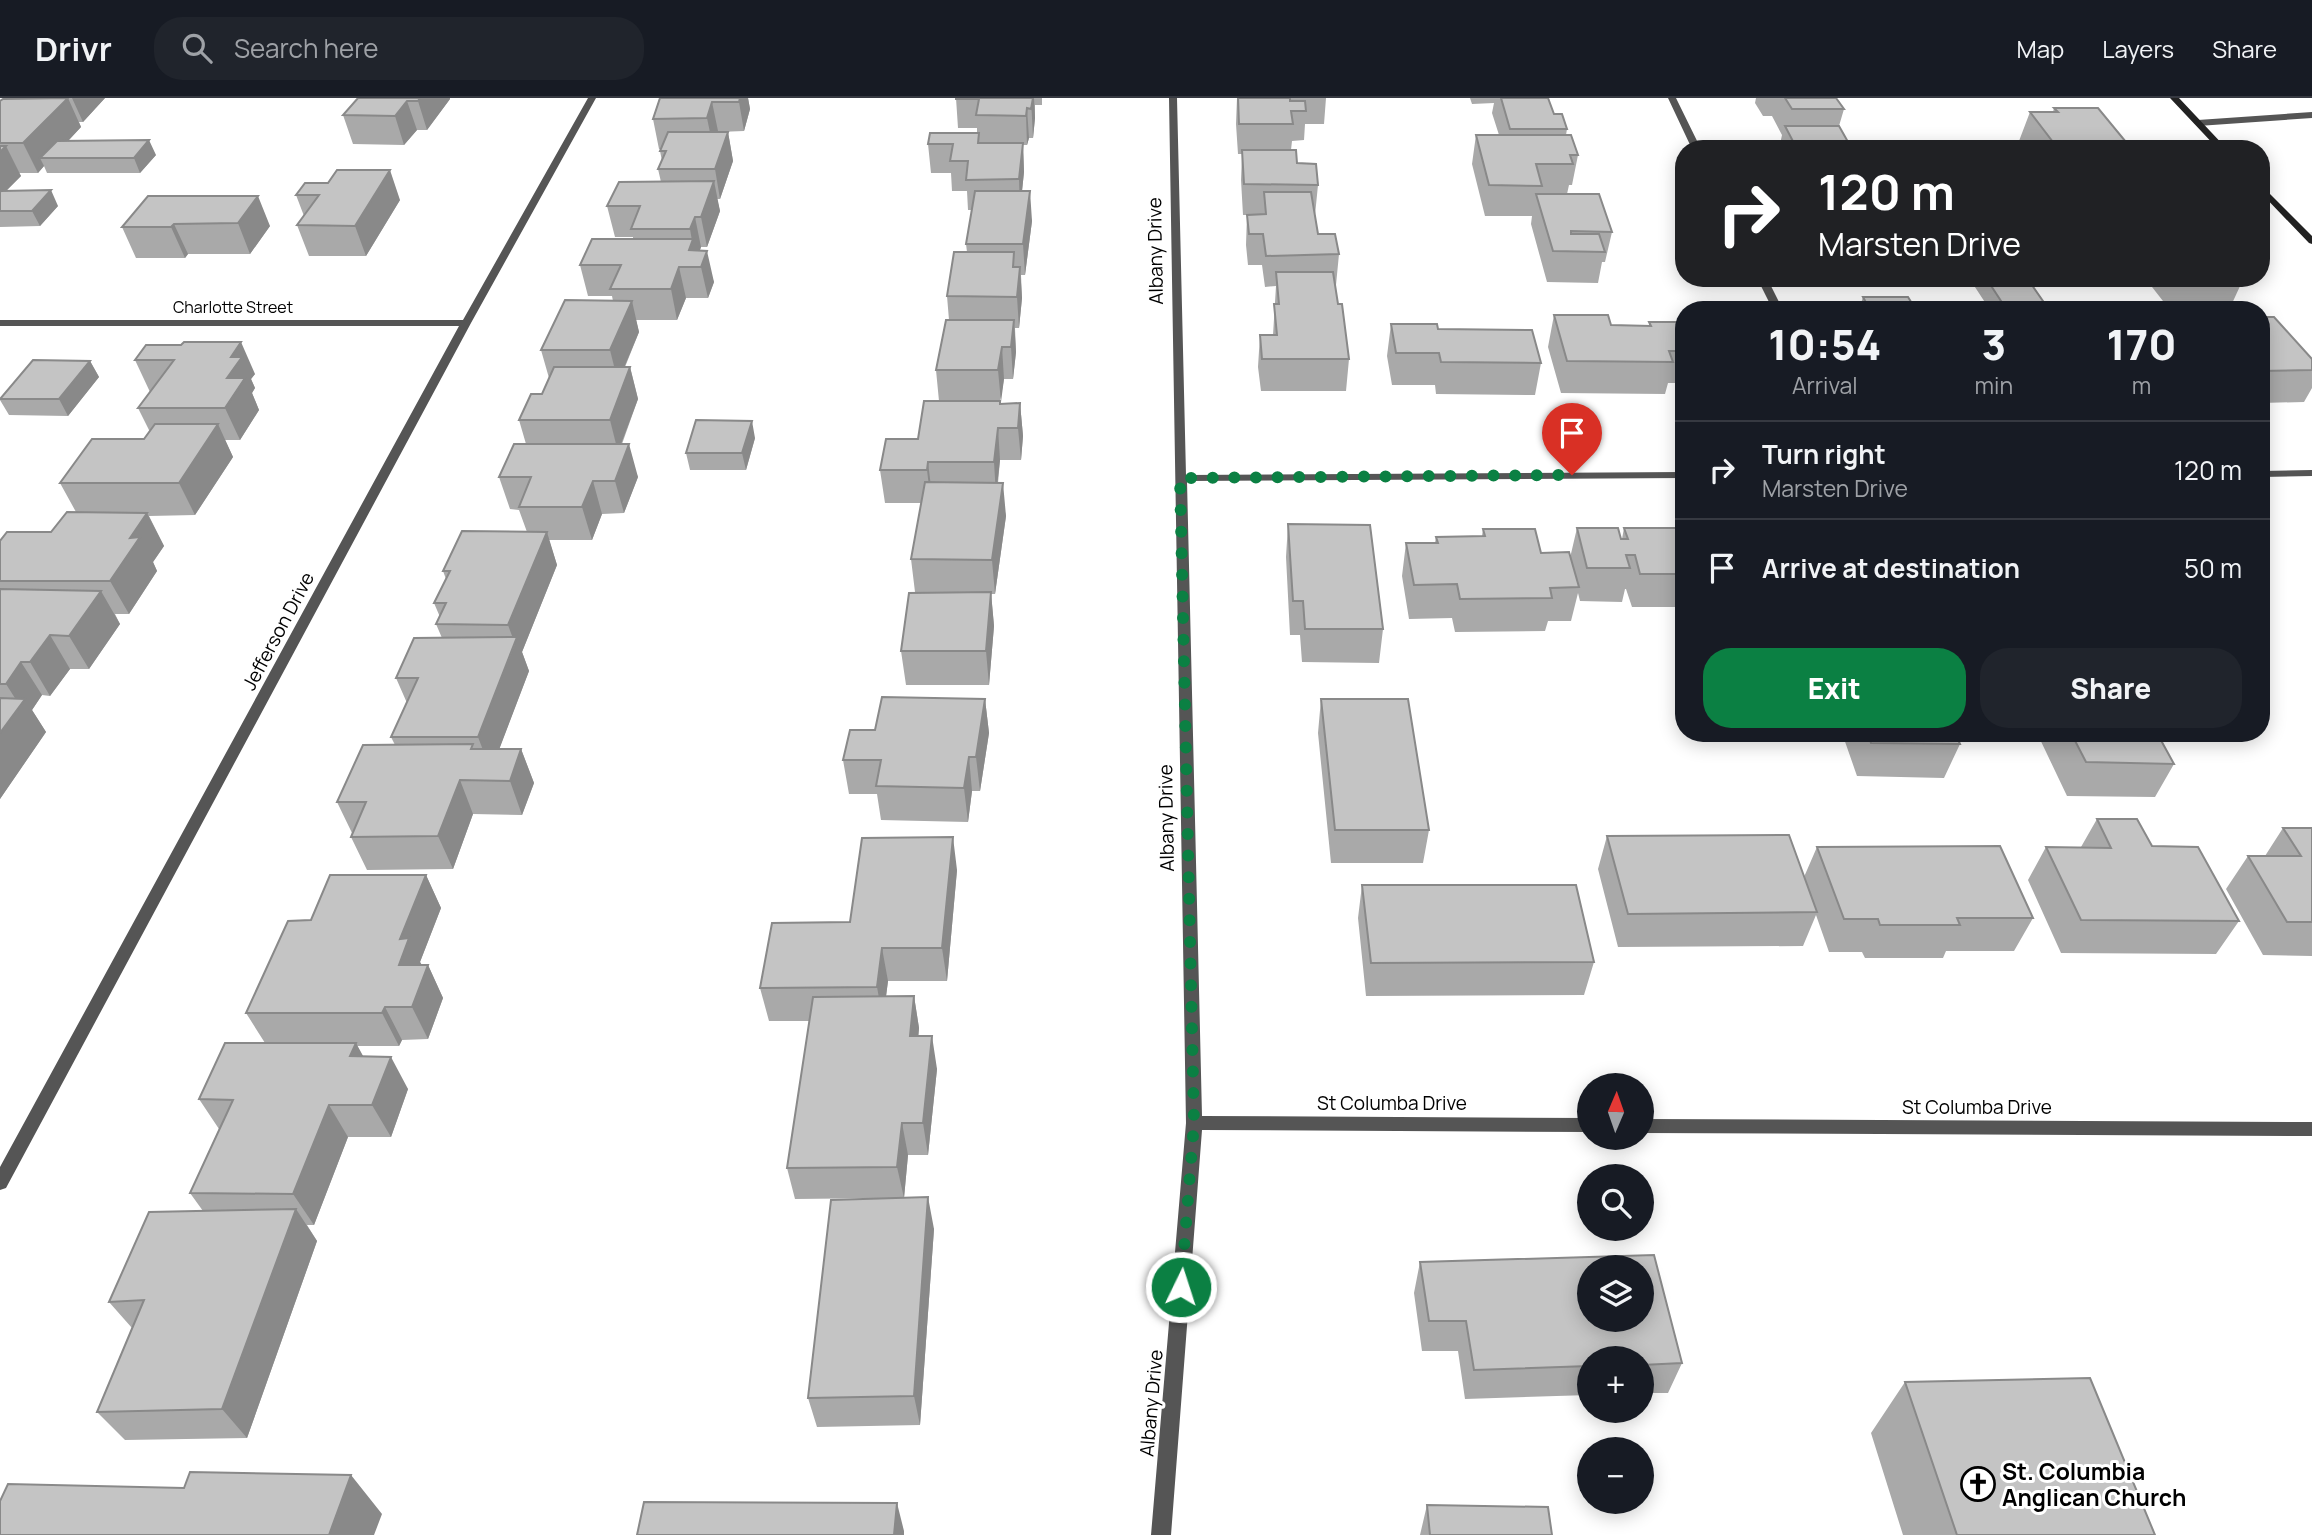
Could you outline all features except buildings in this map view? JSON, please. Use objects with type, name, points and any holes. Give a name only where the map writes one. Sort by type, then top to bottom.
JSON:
[{"type":"main road","points":[[2174,98],[2214,140]]},
{"type":"main road","points":[[2270,197],[2312,241]]},
{"type":"street","name":"Jefferson Drive","points":[[0,1183],[466,323],[592,98]]},
{"type":"street","name":"Albany Drive","points":[[1160,1535],[1194,1123],[1173,98]]},
{"type":"street","points":[[1672,98],[1693,140]]},
{"type":"street","points":[[2198,123],[2312,115]]},
{"type":"street","name":"Charlotte Street","points":[[0,323],[466,323]]},
{"type":"street","points":[[2270,474],[2312,474]]},
{"type":"street","points":[[1180,478],[1675,475]]},
{"type":"street","name":"St Columba Drive","points":[[1194,1123],[1577,1125]]},
{"type":"street","name":"St Columba Drive","points":[[1654,1126],[2312,1129]]},
{"type":"place","name":"St. Columbia Anglican Church","points":[[1978,1484]]},
{"type":"route","points":[[1181,1287],[1194,1123],[1180,478],[1572,475]]}]
